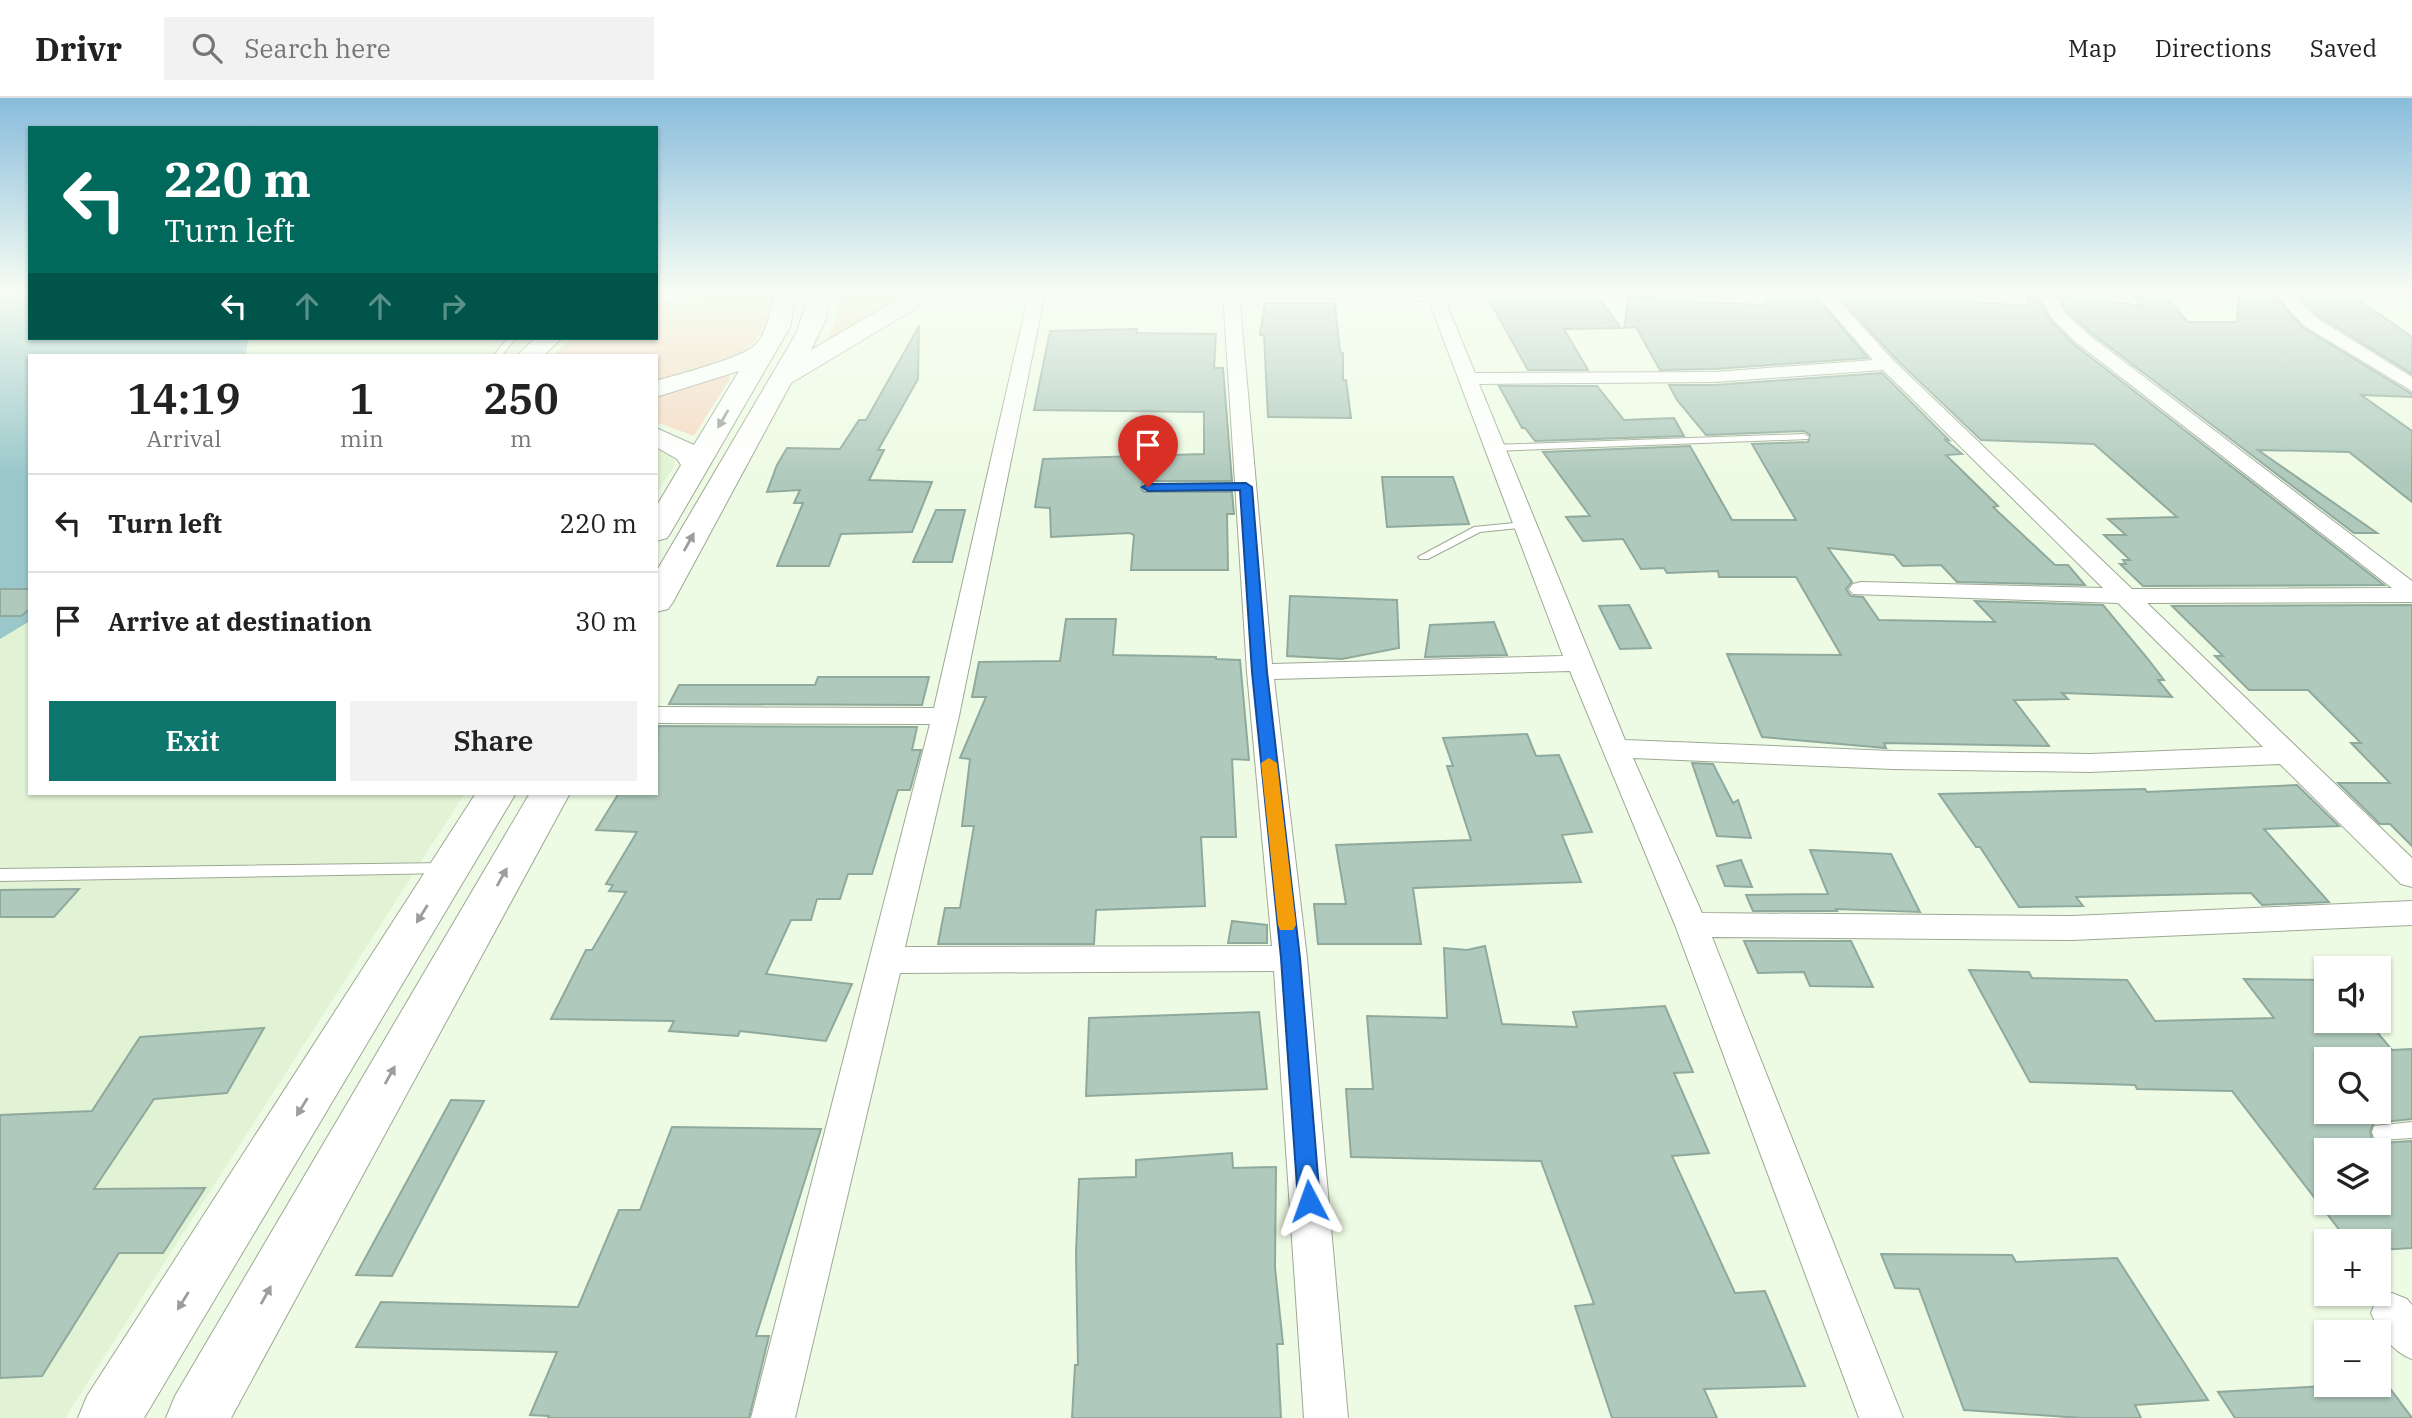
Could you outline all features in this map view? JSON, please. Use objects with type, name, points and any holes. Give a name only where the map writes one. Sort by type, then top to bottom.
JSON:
[{"type":"main road","points":[[658,388],[718,371],[756,355]]},
{"type":"main road","points":[[658,529],[760,355]]},
{"type":"main road","points":[[658,598],[794,355]]},
{"type":"main road","points":[[777,384],[820,355]]},
{"type":"main road","points":[[658,437],[687,453],[696,466]]},
{"type":"main road","points":[[109,1418],[495,795]]},
{"type":"main road","points":[[197,1418],[549,795]]},
{"type":"street","points":[[773,1418],[946,716],[1024,355]]},
{"type":"street","points":[[1236,355],[1260,672],[1290,958],[1326,1418]]},
{"type":"street","points":[[1457,355],[1579,663],[1691,925],[1881,1418]]},
{"type":"street","points":[[1879,355],[2412,876]]},
{"type":"street","points":[[2103,355],[2412,594]]},
{"type":"street","points":[[2363,355],[2412,385]]},
{"type":"street","points":[[1466,379],[1715,377],[1887,364]]},
{"type":"street","points":[[1861,589],[2126,596],[2412,594]]},
{"type":"street","points":[[1260,672],[1579,663]]},
{"type":"street","points":[[658,715],[946,716]]},
{"type":"street","points":[[1616,748],[1919,761],[2090,763],[2287,755]]},
{"type":"street","points":[[1691,925],[2072,928],[2412,913]]},
{"type":"street","points":[[885,960],[1290,958]]},
{"type":"lane","points":[[1493,448],[1804,437]]},
{"type":"lane","points":[[1148,487],[1246,487]]},
{"type":"lane","points":[[1424,557],[1478,529],[1524,525]]},
{"type":"lane","points":[[0,875],[451,867]]},
{"type":"lane","points":[[2381,1132],[2412,1130]]},
{"type":"shaded area","points":[[658,355],[740,355],[658,383]]},
{"type":"shaded area","points":[[725,375],[731,377],[694,436],[658,423],[658,393]]},
{"type":"shaded area","points":[[658,447],[674,458],[675,465],[658,491]]},
{"type":"shaded area","points":[[28,622],[28,795],[464,795],[65,1418],[0,1418],[0,639]]},
{"type":"water","points":[[0,355],[28,355],[28,622],[0,639]]},
{"type":"building","points":[[903,355],[918,355],[918,379],[878,450],[884,450],[869,480],[932,482],[912,532],[841,534],[829,566],[777,566],[803,503],[794,503],[800,490],[767,492],[787,448],[840,449],[859,420],[866,420]]},
{"type":"building","points":[[1045,355],[1215,355],[1214,368],[1223,368],[1232,481],[1148,481],[1142,483],[1141,489],[1144,492],[1232,492],[1234,514],[1227,514],[1228,570],[1131,570],[1134,535],[1051,537],[1050,508],[1035,507],[1043,459],[1204,454],[1204,412],[1034,410]]},
{"type":"building","points":[[1265,355],[1343,355],[1343,380],[1346,380],[1351,418],[1268,417]]},
{"type":"building","points":[[1519,355],[1579,355],[1588,370],[1528,370]]},
{"type":"building","points":[[1651,355],[1865,355],[1868,358],[1715,369],[1660,370]]},
{"type":"building","points":[[1892,355],[2087,355],[2384,585],[2143,586],[2120,564],[2126,564],[2123,560],[2130,560],[2104,535],[2126,535],[2108,519],[2177,517],[2094,444],[1981,440]]},
{"type":"building","points":[[2119,355],[2347,355],[2412,394],[2412,397],[2361,395],[2412,431],[2412,502],[2349,452],[2258,450],[2377,533],[2354,533]]},
{"type":"building","points":[[2381,355],[2412,355],[2412,374]]},
{"type":"building","points":[[1882,373],[1949,440],[1944,439],[1962,454],[1946,455],[1998,506],[1993,507],[2055,565],[2068,565],[2085,585],[1957,582],[1941,565],[1903,566],[1894,555],[1828,548],[1852,582],[1846,589],[1851,596],[1863,597],[1879,620],[1995,622],[1975,601],[2103,605],[2164,680],[2158,680],[2172,697],[2062,693],[2068,699],[2014,700],[2049,746],[1884,743],[1886,748],[1762,737],[1727,654],[1841,655],[1796,577],[1719,577],[1718,571],[1667,573],[1664,568],[1641,569],[1623,539],[1583,541],[1566,517],[1590,516],[1543,452],[1690,446],[1732,520],[1796,520],[1752,444],[1808,442],[1810,435],[1804,431],[1706,435],[1677,400],[1669,385],[1715,385]]},
{"type":"building","points":[[1499,386],[1597,386],[1624,420],[1674,418],[1684,436],[1535,441],[1525,428],[1522,428]]},
{"type":"building","points":[[1382,477],[1453,477],[1469,524],[1387,527]]},
{"type":"building","points":[[936,510],[965,510],[952,562],[913,562]]},
{"type":"building","points":[[0,589],[28,589],[28,611],[21,616],[0,616]]},
{"type":"building","points":[[1290,596],[1397,600],[1399,648],[1342,659],[1287,656]]},
{"type":"building","points":[[1629,605],[1651,648],[1620,649],[1599,606]]},
{"type":"building","points":[[2412,605],[2412,846],[2390,824],[2380,824],[2338,783],[2390,783],[2351,743],[2361,743],[2308,690],[2249,690],[2215,656],[2223,656],[2172,606]]},
{"type":"building","points":[[1066,619],[1116,619],[1113,655],[1240,660],[1249,760],[1232,759],[1236,837],[1201,837],[1205,906],[1096,910],[1094,944],[938,944],[945,908],[960,908],[974,826],[962,826],[970,759],[960,758],[986,697],[972,697],[979,662],[1060,661]]},
{"type":"building","points":[[1494,622],[1507,655],[1425,657],[1430,625]]},
{"type":"building","points":[[818,677],[929,677],[922,705],[669,704],[679,685],[815,685]]},
{"type":"building","points":[[658,726],[917,727],[912,750],[921,750],[910,790],[898,790],[872,874],[848,874],[840,899],[817,899],[811,920],[791,920],[766,974],[852,984],[826,1041],[740,1031],[738,1036],[669,1031],[674,1021],[551,1019],[586,950],[592,950],[626,892],[609,891],[613,885],[606,884],[637,832],[596,830],[618,795],[658,795]]},
{"type":"building","points":[[1527,734],[1536,756],[1559,755],[1592,832],[1562,835],[1581,882],[1413,888],[1421,944],[1318,944],[1314,904],[1346,904],[1336,845],[1471,840],[1447,766],[1453,766],[1443,738]]},
{"type":"building","points":[[1692,763],[1713,764],[1733,803],[1738,800],[1751,838],[1717,836]]},
{"type":"building","points":[[2297,785],[2339,826],[2264,829],[2329,902],[2262,905],[2251,893],[2076,897],[2083,906],[2019,907],[1980,847],[1976,847],[1939,794],[2145,789],[2147,792]]},
{"type":"building","points":[[1810,850],[1891,854],[1920,912],[1836,909],[1837,911],[1753,911],[1746,895],[1828,894]]},
{"type":"building","points":[[1741,860],[1752,887],[1725,886],[1717,866]]},
{"type":"building","points":[[79,889],[54,917],[0,917],[0,890]]},
{"type":"building","points":[[1232,921],[1267,925],[1267,943],[1228,943]]},
{"type":"building","points":[[1744,941],[1851,941],[1873,987],[1810,986],[1804,972],[1758,973]]},
{"type":"building","points":[[1485,946],[1502,1024],[1577,1027],[1573,1012],[1665,1006],[1693,1072],[1674,1073],[1709,1153],[1672,1156],[1735,1293],[1765,1291],[1805,1386],[1704,1389],[1717,1418],[1612,1418],[1575,1306],[1594,1304],[1541,1161],[1351,1157],[1346,1089],[1373,1089],[1367,1016],[1447,1018],[1444,948],[1467,950]]},
{"type":"building","points":[[1969,970],[2029,972],[2032,978],[2127,980],[2155,1021],[2274,1018],[2244,979],[2314,980],[2314,1033],[2378,1033],[2390,1047],[2314,1047],[2314,1124],[2374,1124],[2370,1131],[2372,1138],[2314,1138],[2314,1197],[2232,1091],[2137,1089],[2135,1085],[2030,1082]]},
{"type":"building","points":[[1259,1012],[1267,1089],[1086,1096],[1089,1018]]},
{"type":"building","points":[[264,1028],[227,1093],[154,1099],[94,1189],[205,1188],[163,1253],[119,1253],[42,1376],[0,1378],[0,1115],[92,1111],[140,1037]]},
{"type":"building","points":[[2391,1049],[2412,1049],[2412,1119],[2391,1121]]},
{"type":"building","points":[[451,1100],[484,1101],[392,1276],[356,1275]]},
{"type":"building","points":[[672,1127],[821,1129],[756,1336],[769,1336],[749,1418],[548,1418],[549,1416],[530,1415],[557,1352],[356,1347],[381,1302],[578,1307],[619,1210],[640,1210]]},
{"type":"building","points":[[2412,1141],[2412,1248],[2391,1249],[2391,1229],[2339,1229],[2328,1215],[2391,1215],[2391,1142]]},
{"type":"building","points":[[1232,1153],[1233,1168],[1276,1167],[1275,1268],[1283,1344],[1277,1344],[1281,1418],[1072,1418],[1075,1365],[1078,1365],[1076,1253],[1079,1179],[1136,1177],[1136,1160]]},
{"type":"building","points":[[1881,1254],[2012,1255],[2016,1262],[2117,1258],[2208,1400],[2135,1405],[2141,1418],[2082,1418],[1964,1410],[1919,1289],[1895,1288]]},
{"type":"building","points":[[2314,1387],[2314,1397],[2391,1397],[2391,1390],[2412,1418],[2235,1418],[2218,1392]]},
{"type":"slow traffic","points":[[1269,763],[1287,925]]},
{"type":"route","points":[[1148,487],[1246,487],[1260,672],[1290,958],[1309,1201]]}]
